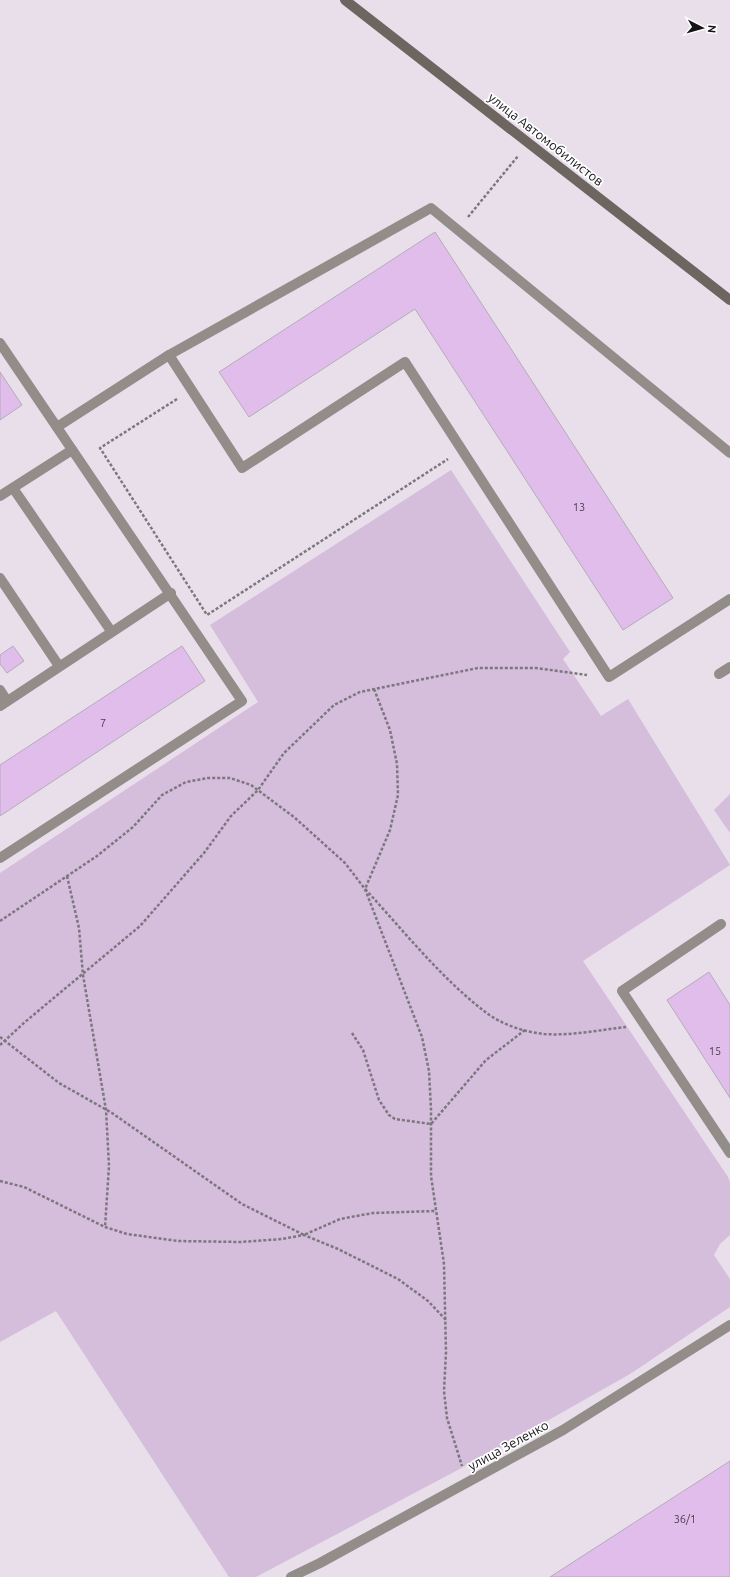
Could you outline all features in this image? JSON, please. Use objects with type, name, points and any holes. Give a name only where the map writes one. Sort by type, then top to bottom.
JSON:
[{"type":"street","name":"улица Автомобилистов","points":[[345,0],[730,300]]},
{"type":"street","points":[[57,427],[169,355],[431,208],[730,454]]},
{"type":"street","points":[[0,343],[242,701],[0,858]]},
{"type":"street","points":[[169,355],[242,468],[406,362],[609,677],[730,599]]},
{"type":"street","points":[[0,496],[72,450]]},
{"type":"street","points":[[13,488],[111,631]]},
{"type":"street","points":[[0,578],[59,666]]},
{"type":"street","points":[[0,690],[4,703],[170,593]]},
{"type":"street","points":[[719,674],[730,667]]},
{"type":"street","points":[[721,924],[622,991],[730,1153]]},
{"type":"street","name":"улица Зеленко","points":[[291,1577],[320,1563],[563,1430],[730,1325]]},
{"type":"path","points":[[457,229],[529,143]]},
{"type":"path","points":[[192,390],[100,448],[207,615],[462,450]]},
{"type":"path","points":[[0,1045],[25,1022],[140,926],[204,853],[231,816],[258,790],[284,753],[334,705],[360,692],[478,668],[536,668],[609,677]]},
{"type":"path","points":[[374,689],[390,730],[397,764],[398,795],[390,830],[365,889],[422,1038],[429,1071],[431,1176],[444,1264],[446,1320],[444,1391],[447,1418],[467,1482]]},
{"type":"path","points":[[0,921],[97,856],[133,827],[162,795],[186,782],[208,778],[230,778],[251,785],[294,817],[345,863],[365,889],[442,972],[485,1012],[500,1021],[525,1030],[544,1034],[575,1033],[644,1024]]},
{"type":"path","points":[[67,876],[78,928],[83,975],[106,1110],[109,1166],[105,1227]]},
{"type":"path","points":[[431,1124],[486,1060],[525,1030]]},
{"type":"path","points":[[352,1033],[363,1050],[380,1100],[389,1115],[394,1119],[431,1124]]},
{"type":"path","points":[[0,1037],[60,1083],[106,1110],[242,1204],[398,1279],[428,1301],[446,1320]]},
{"type":"path","points":[[0,1181],[24,1187],[105,1227],[127,1234],[178,1241],[241,1242],[282,1239],[304,1234],[340,1219],[373,1212],[435,1211]]},
{"type":"shaded area","points":[[451,470],[570,652],[563,659],[601,716],[628,699],[730,865],[583,961],[728,1177],[730,1182],[730,1235],[720,1244],[714,1255],[730,1279],[730,1307],[630,1374],[501,1447],[256,1577],[229,1577],[56,1311],[0,1342],[0,873],[258,702],[210,625]]},
{"type":"shaded area","points":[[730,794],[730,833],[714,810]]},
{"type":"building","points":[[435,232],[673,598],[623,630],[415,309],[249,417],[219,372]]},
{"type":"building","points":[[0,372],[22,405],[0,420]]},
{"type":"building","points":[[13,646],[24,661],[7,673],[0,664],[0,655]]},
{"type":"building","points":[[182,646],[205,681],[0,816],[0,765]]},
{"type":"building","points":[[709,972],[730,1005],[730,1098],[667,1000]]},
{"type":"building","points":[[730,1461],[730,1577],[550,1577]]}]
